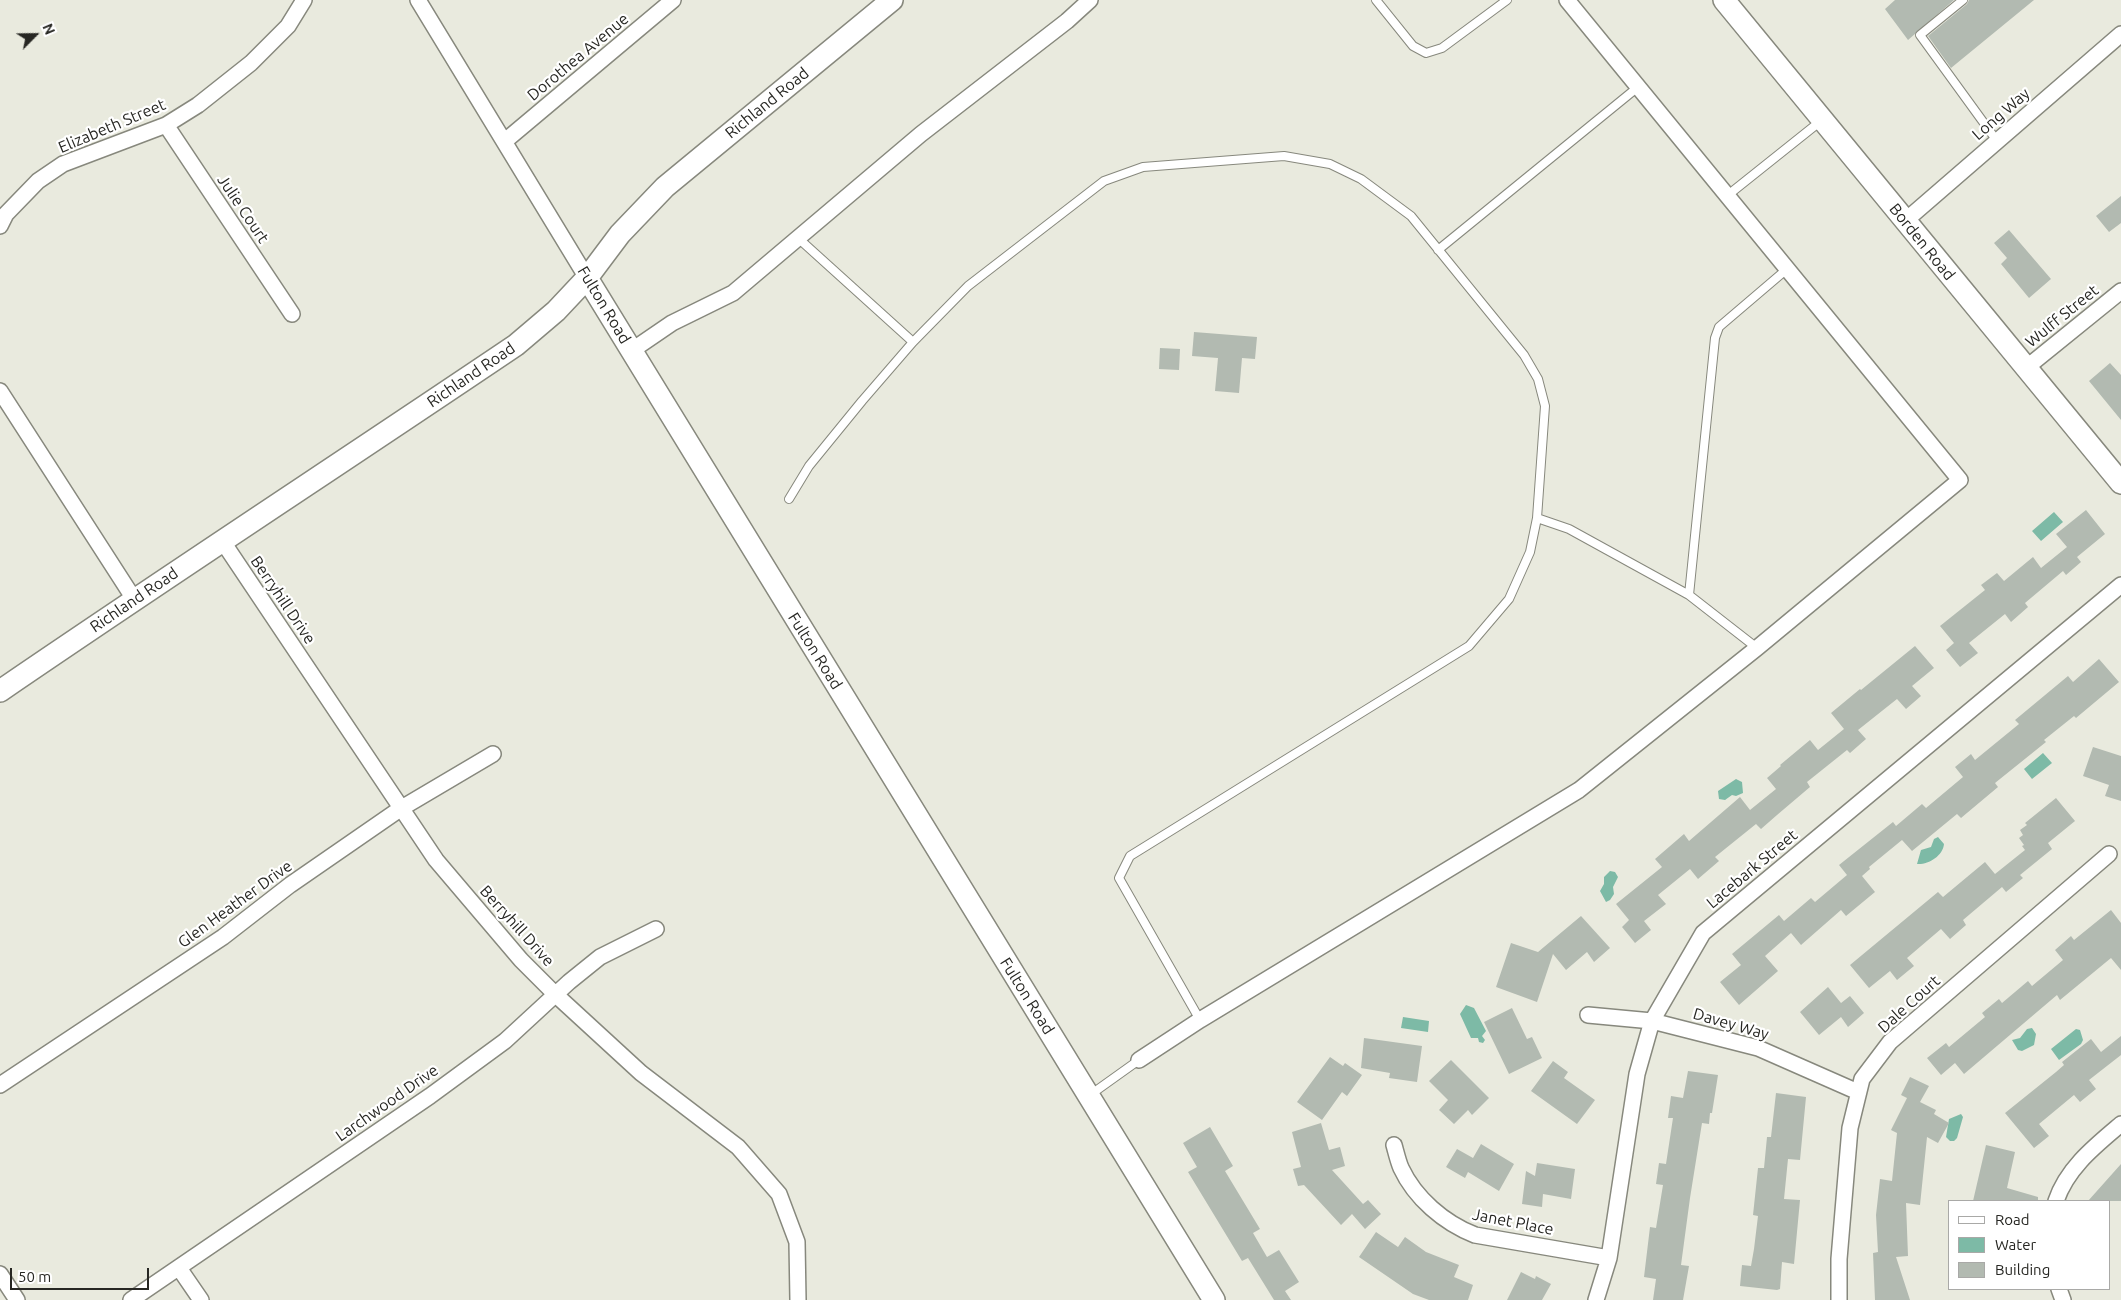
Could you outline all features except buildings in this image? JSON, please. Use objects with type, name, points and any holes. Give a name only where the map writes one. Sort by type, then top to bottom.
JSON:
[{"type":"street","name":"Elizabeth Street","points":[[0,226],[6,214],[38,181],[62,164],[166,124],[198,105],[251,63],[288,26],[304,0]]},
{"type":"street","name":"Fulton Road","points":[[418,0],[586,278],[1214,1300]]},
{"type":"street","name":"Dorothea Avenue","points":[[505,142],[673,0]]},
{"type":"street","name":"Richland Road","points":[[0,691],[134,599],[223,542],[516,345],[556,311],[586,278],[620,234],[664,187],[892,0]]},
{"type":"street","points":[[631,351],[672,323],[733,294],[921,134],[1067,21],[1090,0]]},
{"type":"street","points":[[1139,1060],[1200,1020],[1579,790],[1757,648],[1960,480],[1567,0]]},
{"type":"street","name":"Borden Road","points":[[1724,0],[2121,483]]},
{"type":"street","name":"Long Way","points":[[1905,221],[2121,34]]},
{"type":"street","name":"Julie Court","points":[[166,124],[292,314]]},
{"type":"street","name":"Wulff Street","points":[[2026,368],[2121,291]]},
{"type":"street","points":[[0,391],[134,599]]},
{"type":"street","name":"Berryhill Drive","points":[[223,542],[400,809],[436,860],[521,960],[641,1073],[738,1147],[779,1194],[797,1242],[798,1300]]},
{"type":"street","name":"Lacebark Street","points":[[1596,1300],[1609,1258],[1637,1074],[1652,1021],[1703,932],[2121,585]]},
{"type":"street","name":"Glen Heather Drive","points":[[0,1085],[223,937],[290,885],[400,809],[493,754]]},
{"type":"street","name":"Dale Court","points":[[1839,1300],[1839,1259],[1850,1128],[1862,1079],[1890,1042],[2109,854]]},
{"type":"street","name":"Larchwood Drive","points":[[131,1300],[430,1096],[505,1041],[600,957],[656,929]]},
{"type":"street","name":"Davey Way","points":[[1588,1016],[1652,1021],[1758,1048],[1858,1092]]},
{"type":"street","points":[[2056,1200],[2060,1188],[2085,1154],[2121,1124]]},
{"type":"street","name":"Janet Place","points":[[1394,1145],[1401,1168],[1425,1203],[1459,1229],[1474,1235],[1609,1258]]},
{"type":"street","points":[[179,1268],[200,1300]]},
{"type":"street","points":[[0,1274],[17,1300]]},
{"type":"lane","points":[[1376,0],[1413,46],[1426,53],[1442,48],[1507,0]]},
{"type":"lane","points":[[1963,0],[1920,35],[1997,141]]},
{"type":"lane","points":[[1438,250],[1638,87]]},
{"type":"lane","points":[[1728,195],[1822,120]]},
{"type":"lane","points":[[789,500],[809,466],[913,342],[968,286],[1104,181],[1143,167],[1284,156],[1330,164],[1361,179],[1411,216],[1524,354],[1538,379],[1544,406],[1537,518],[1530,552],[1509,599],[1469,646],[1130,856],[1119,878],[1200,1020]]},
{"type":"lane","points":[[798,238],[913,342]]},
{"type":"lane","points":[[1688,596],[1714,338],[1719,327],[1787,269]]},
{"type":"lane","points":[[1537,518],[1569,529],[1688,596],[1757,648]]},
{"type":"lane","points":[[1088,1096],[1139,1060]]},
{"type":"water","points":[[2054,512],[2063,522],[2041,541],[2032,531]]},
{"type":"water","points":[[2043,753],[2052,763],[2032,779],[2024,769]]},
{"type":"water","points":[[1736,779],[1742,782],[1743,793],[1736,796],[1732,795],[1725,800],[1719,799],[1718,791]]},
{"type":"water","points":[[1938,837],[1944,844],[1938,856],[1926,863],[1917,864],[1921,850],[1931,847],[1934,839]]},
{"type":"water","points":[[1610,871],[1615,872],[1618,877],[1613,887],[1614,894],[1606,902],[1600,891],[1604,884],[1604,877]]},
{"type":"water","points":[[1466,1005],[1474,1008],[1486,1031],[1482,1036],[1485,1040],[1483,1043],[1479,1042],[1478,1038],[1471,1038],[1460,1014]]},
{"type":"water","points":[[1403,1017],[1429,1021],[1428,1032],[1401,1028]]},
{"type":"water","points":[[2032,1028],[2036,1034],[2034,1045],[2022,1051],[2018,1050],[2012,1040],[2020,1038],[2027,1029]]},
{"type":"water","points":[[2076,1029],[2080,1030],[2083,1040],[2081,1044],[2059,1060],[2051,1049]]},
{"type":"water","points":[[1961,1114],[1963,1117],[1957,1138],[1954,1141],[1950,1141],[1946,1137],[1949,1119]]}]
